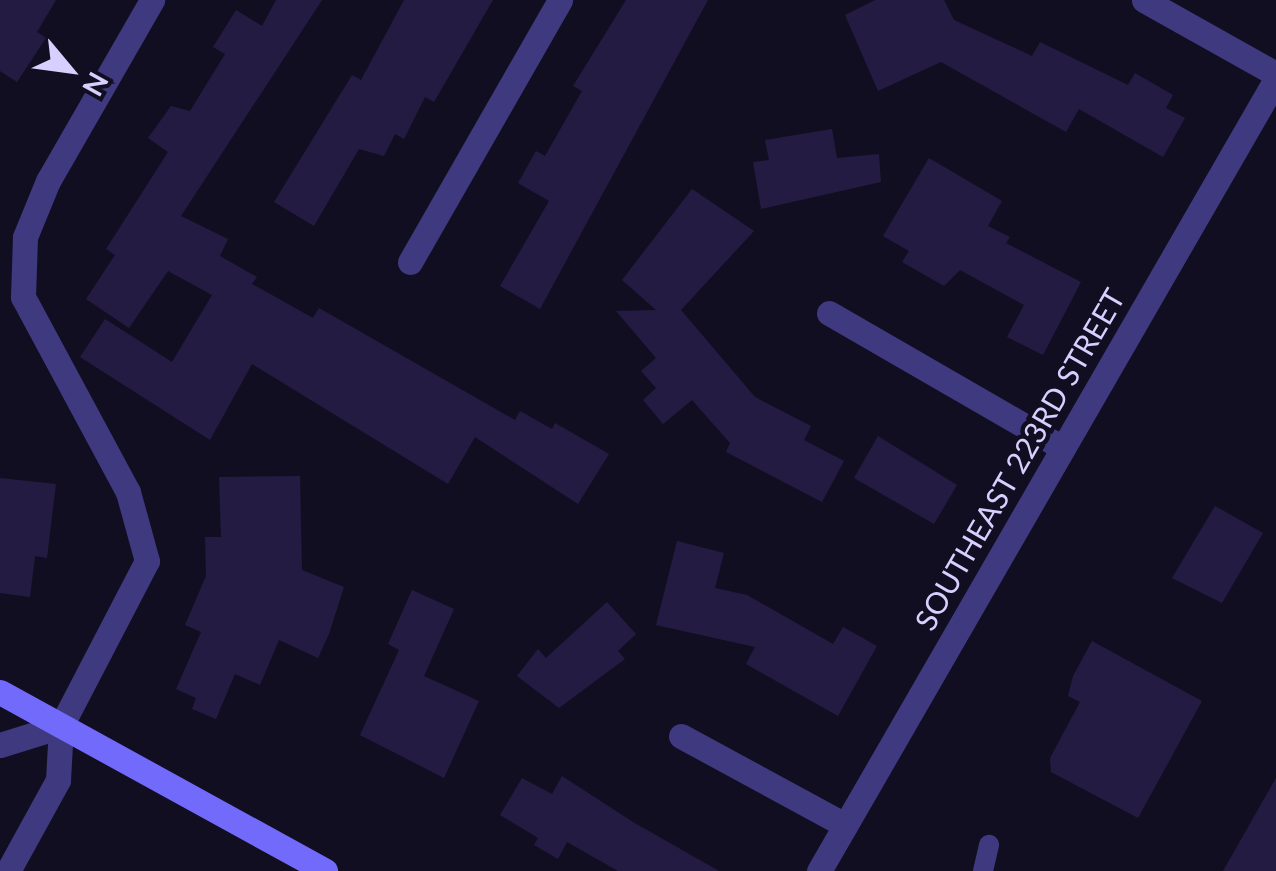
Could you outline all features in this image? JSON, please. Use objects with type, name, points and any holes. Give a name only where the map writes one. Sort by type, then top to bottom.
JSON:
[{"type":"main road","points":[[0,692],[325,871]]},
{"type":"street","points":[[8,871],[58,780],[61,726],[140,583],[146,535],[37,334],[24,297],[25,238],[48,181],[152,0]]},
{"type":"street","points":[[410,262],[560,0]]},
{"type":"street","points":[[1144,0],[1276,76]]},
{"type":"street","name":"SOUTHEAST 223RD STREET","points":[[819,871],[1276,76]]},
{"type":"street","points":[[829,312],[1063,448]]},
{"type":"street","points":[[0,745],[61,726]]},
{"type":"street","points":[[681,736],[846,825]]},
{"type":"lane","points":[[983,871],[989,845]]},
{"type":"building","points":[[0,0],[56,0],[37,32],[46,38],[17,82],[0,71]]},
{"type":"building","points":[[276,0],[322,0],[181,216],[228,239],[220,256],[257,277],[252,284],[313,318],[319,308],[515,420],[520,411],[552,429],[555,423],[609,454],[578,504],[475,437],[448,484],[252,364],[210,440],[80,357],[105,319],[172,362],[212,295],[168,271],[129,328],[86,299],[115,255],[106,249],[168,152],[148,138],[171,106],[190,111],[225,54],[213,47],[236,10],[262,26]]},
{"type":"building","points":[[404,0],[493,0],[434,102],[425,97],[404,139],[395,134],[384,156],[359,149],[314,226],[274,202],[352,75],[361,80]]},
{"type":"building","points":[[626,0],[708,0],[540,309],[500,286],[549,201],[518,183],[536,151],[545,156],[582,91],[573,86]]},
{"type":"building","points":[[875,0],[944,0],[954,20],[1032,56],[1040,42],[1128,85],[1135,73],[1173,95],[1166,108],[1185,118],[1163,157],[1079,109],[1066,132],[941,62],[878,91],[845,15]]},
{"type":"building","points":[[832,129],[837,158],[879,154],[881,182],[761,209],[753,162],[769,160],[765,140]]},
{"type":"building","points":[[929,158],[1002,201],[988,226],[1010,237],[1006,243],[1081,282],[1043,355],[1007,337],[1024,305],[960,270],[944,286],[902,262],[909,251],[883,236]]},
{"type":"building","points":[[692,189],[754,231],[681,310],[755,397],[811,426],[804,440],[844,461],[822,502],[726,452],[730,443],[692,400],[663,424],[643,400],[656,388],[641,371],[656,358],[616,311],[656,310],[622,280]]},
{"type":"building","points":[[878,436],[957,485],[934,524],[854,478]]},
{"type":"building","points":[[300,476],[302,570],[344,587],[329,634],[318,658],[279,640],[260,685],[235,674],[216,719],[192,709],[196,698],[176,689],[201,632],[185,625],[206,576],[205,537],[221,537],[219,477]]},
{"type":"building","points":[[0,478],[56,484],[47,558],[35,556],[30,597],[0,593]]},
{"type":"building","points":[[1215,506],[1263,533],[1222,603],[1172,578]]},
{"type":"building","points":[[677,541],[724,553],[715,588],[747,595],[833,644],[843,627],[877,646],[838,716],[746,664],[755,647],[656,625]]},
{"type":"building","points":[[412,590],[454,609],[424,676],[479,701],[444,778],[360,735],[399,650],[388,644]]},
{"type":"building","points":[[607,602],[636,634],[618,651],[625,659],[559,708],[517,676],[538,649],[546,658]]},
{"type":"building","points":[[1092,641],[1202,701],[1138,818],[1051,772],[1050,758],[1080,702],[1068,696],[1073,676]]},
{"type":"building","points":[[562,776],[719,871],[618,871],[567,842],[558,859],[534,845],[538,838],[500,815],[522,778],[552,794]]},
{"type":"building","points":[[1276,778],[1276,871],[1223,871]]}]
